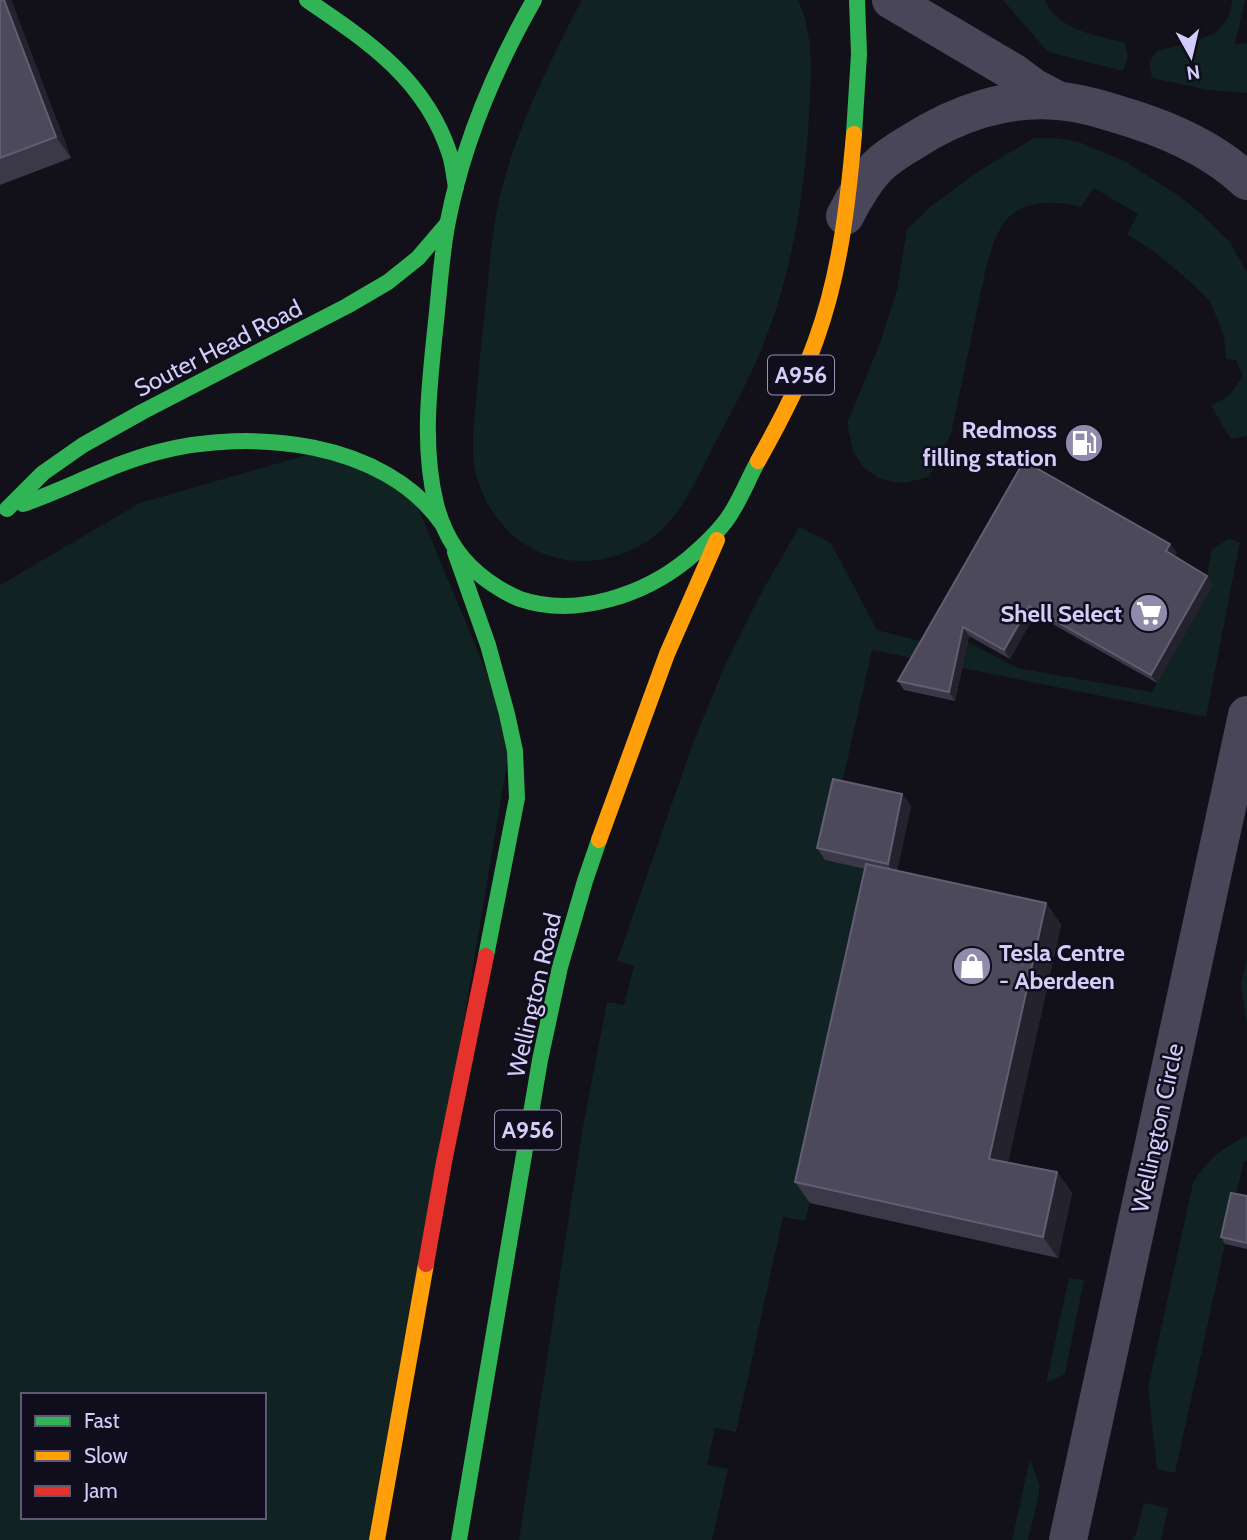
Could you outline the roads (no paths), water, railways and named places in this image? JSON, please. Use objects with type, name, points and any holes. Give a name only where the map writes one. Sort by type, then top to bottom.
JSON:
[{"type":"main road","points":[[307,0],[380,51],[416,87],[442,133],[451,157],[456,187]]},
{"type":"main road","name":"A956","points":[[377,1540],[444,1162],[517,798],[515,751],[507,714],[488,645],[443,525],[433,489],[429,460],[430,377],[447,224],[456,187],[487,96],[515,34],[534,0]]},
{"type":"main road","name":"A956","points":[[452,544],[479,573],[513,596],[539,603],[569,605],[614,598],[638,589],[684,562],[725,523],[776,429],[816,339],[830,296],[845,216],[856,104],[859,30],[856,0]]},
{"type":"main road","name":"Souter Head Road","points":[[4,512],[43,473],[83,445],[388,282],[418,258],[447,224]]},
{"type":"main road","name":"Souter Head Road","points":[[4,512],[122,463],[149,455],[206,444],[268,442],[298,444],[324,450],[371,467],[392,477],[411,491],[429,506],[443,525]]},
{"type":"main road","name":"Wellington Road","points":[[459,1540],[538,1073],[560,967],[602,831],[653,692],[681,618],[725,523]]},
{"type":"street","points":[[891,0],[1059,101]]},
{"type":"street","points":[[845,216],[861,186],[878,166],[901,148],[927,132],[976,110],[1030,100],[1059,101],[1105,110],[1148,124],[1190,142],[1229,164],[1247,181]]},
{"type":"street","name":"Wellington Circle","points":[[1068,1540],[1247,715]]},
{"type":"place","name":"Redmoss filling station","points":[[1084,443]]},
{"type":"place","name":"Shell Select","points":[[1149,613]]},
{"type":"place","name":"Tesla Centre - Aberdeen","points":[[972,966]]}]
